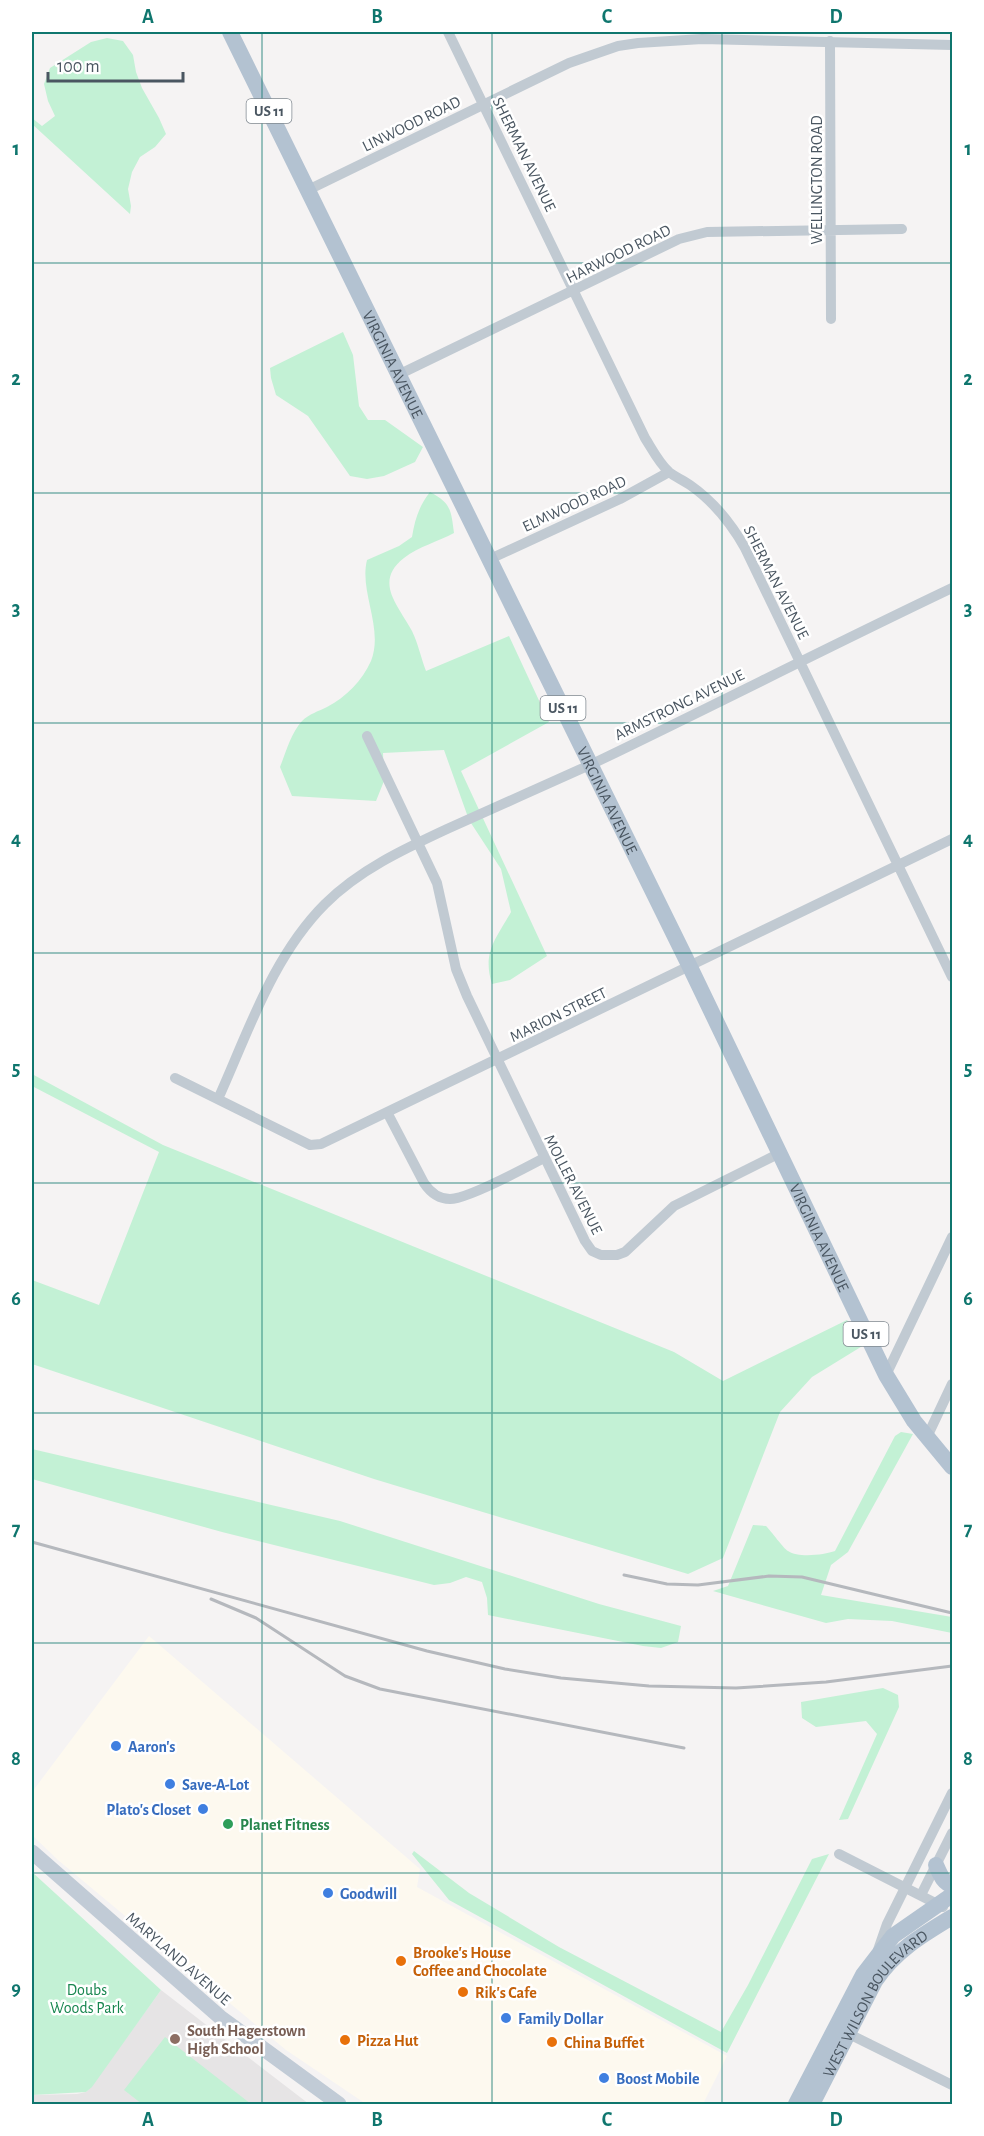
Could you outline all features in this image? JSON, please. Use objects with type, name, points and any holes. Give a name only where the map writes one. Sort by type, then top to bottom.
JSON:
[{"type":"main road","name":"VIRGINIA AVENUE","points":[[230,32],[591,764],[886,1375],[902,1404],[952,1467]]},
{"type":"main road","name":"VIRGINIA AVENUE","points":[[927,1437],[952,1456]]},
{"type":"main road","name":"MARYLAND AVENUE","points":[[32,1852],[220,2017],[339,2104]]},
{"type":"main road","points":[[936,1865],[941,1877],[952,1885]]},
{"type":"main road","name":"WEST WILSON BOULEVARD","points":[[812,2104],[863,1975],[875,1957],[893,1936],[948,1904]]},
{"type":"main road","name":"WEST WILSON BOULEVARD","points":[[796,2104],[885,1966],[903,1948],[952,1917]]},
{"type":"street","name":"SHERMAN AVENUE","points":[[448,32],[645,438],[669,472],[702,494],[735,530],[952,977]]},
{"type":"street","name":"LINWOOD ROAD","points":[[308,190],[569,63],[595,53],[638,43],[702,39],[952,45]]},
{"type":"street","name":"WELLINGTON ROAD","points":[[830,41],[831,319]]},
{"type":"street","name":"HARWOOD ROAD","points":[[400,374],[659,248],[692,236],[707,232],[902,229]]},
{"type":"street","name":"ELMWOOD ROAD","points":[[490,559],[620,499],[669,472]]},
{"type":"street","name":"ARMSTRONG AVENUE","points":[[218,1099],[279,964],[308,922],[350,882],[374,866],[418,843],[591,764],[952,588]]},
{"type":"street","name":"MOLLER AVENUE","points":[[367,736],[437,883],[456,969],[497,1060],[591,1251],[608,1256],[625,1252],[635,1245],[661,1216],[680,1202],[780,1153]]},
{"type":"street","name":"MARION STREET","points":[[175,1078],[316,1146],[388,1114],[952,839]]},
{"type":"street","points":[[388,1114],[424,1183],[428,1189],[442,1198],[451,1199],[467,1195],[544,1158]]},
{"type":"street","points":[[886,1375],[952,1237]]},
{"type":"street","points":[[927,1437],[952,1384]]},
{"type":"street","name":"WEST WILSON BOULEVARD","points":[[875,1957],[887,1924],[952,1793]]},
{"type":"street","points":[[921,1895],[952,1833]]},
{"type":"street","points":[[839,1854],[921,1895],[948,1904]]},
{"type":"street","points":[[841,2031],[952,2085]]},
{"type":"shaded area","points":[[149,1636],[420,1869],[417,1887],[727,2056],[703,2104],[366,2104],[286,2050],[58,1860],[32,1835],[32,1792]]},
{"type":"shaded area","name":"South Hagerstown High School","points":[[161,1990],[309,2104],[32,2104],[32,2095],[86,2092]]},
{"type":"green space","points":[[107,38],[123,41],[133,55],[142,88],[166,134],[155,147],[140,157],[132,172],[128,189],[130,214],[32,124],[32,118],[42,126],[55,116],[44,84],[50,68],[91,42]]},
{"type":"green space","points":[[343,332],[353,355],[359,406],[368,420],[385,420],[423,447],[415,462],[384,476],[367,479],[350,476],[308,416],[276,395],[271,378],[270,368]]},
{"type":"green space","points":[[430,492],[449,508],[454,533],[404,558],[390,576],[389,585],[412,631],[426,671],[509,636],[549,722],[461,771],[547,956],[510,980],[492,984],[489,963],[492,946],[511,912],[501,869],[469,820],[444,750],[383,753],[384,781],[376,801],[292,796],[280,767],[292,737],[302,721],[341,698],[353,688],[371,661],[375,636],[366,585],[367,560],[399,546],[412,537],[418,513]]},
{"type":"green space","points":[[32,1074],[163,1145],[674,1352],[723,1381],[847,1320],[864,1345],[812,1377],[780,1412],[723,1558],[688,1574],[374,1479],[32,1364],[32,1280],[99,1305],[159,1152],[32,1086]]},
{"type":"green space","points":[[901,1432],[913,1434],[848,1552],[831,1565],[821,1595],[952,1617],[952,1633],[892,1621],[848,1619],[826,1623],[713,1591],[728,1586],[753,1525],[766,1526],[788,1551],[798,1555],[824,1554],[835,1551],[895,1436]]},
{"type":"green space","points":[[32,1449],[340,1521],[599,1604],[681,1626],[678,1642],[661,1648],[643,1646],[488,1615],[487,1598],[482,1582],[466,1577],[450,1583],[434,1585],[222,1532],[32,1479]]},
{"type":"green space","points":[[883,1688],[898,1695],[899,1707],[848,1819],[839,1820],[877,1734],[866,1721],[816,1727],[802,1718],[801,1702]]},
{"type":"green space","points":[[414,1851],[469,1893],[559,1947],[721,2032],[748,1985],[812,1859],[829,1854],[727,2053],[449,1900],[412,1854]]},
{"type":"green space","name":"Doubs Woods Park","points":[[32,1872],[161,1990],[92,2087],[86,2092],[32,2095]]},
{"type":"green space","points":[[165,2037],[251,2104],[142,2104],[124,2090]]},
{"type":"railway","points":[[32,1542],[427,1651],[505,1669],[561,1678],[649,1686],[736,1688],[826,1682],[952,1666]]},
{"type":"railway","points":[[624,1575],[667,1584],[698,1585],[769,1576],[802,1577],[952,1613]]},
{"type":"railway","points":[[211,1599],[256,1618],[345,1676],[380,1689],[684,1748]]},
{"type":"place","name":"Aaron's","points":[[116,1746]]},
{"type":"place","name":"Save-A-Lot","points":[[170,1784]]},
{"type":"place","name":"Plato's Closet","points":[[203,1809]]},
{"type":"place","name":"Planet Fitness","points":[[228,1824]]},
{"type":"place","name":"Goodwill","points":[[328,1893]]},
{"type":"place","name":"Brooke's House Coffee and Chocolate","points":[[401,1961]]},
{"type":"place","name":"Rik's Cafe","points":[[463,1992]]},
{"type":"place","name":"Family Dollar","points":[[506,2018]]},
{"type":"place","name":"South Hagerstown High School","points":[[175,2039]]},
{"type":"place","name":"Pizza Hut","points":[[345,2040]]},
{"type":"place","name":"China Buffet","points":[[552,2042]]},
{"type":"place","name":"Boost Mobile","points":[[604,2078]]}]
